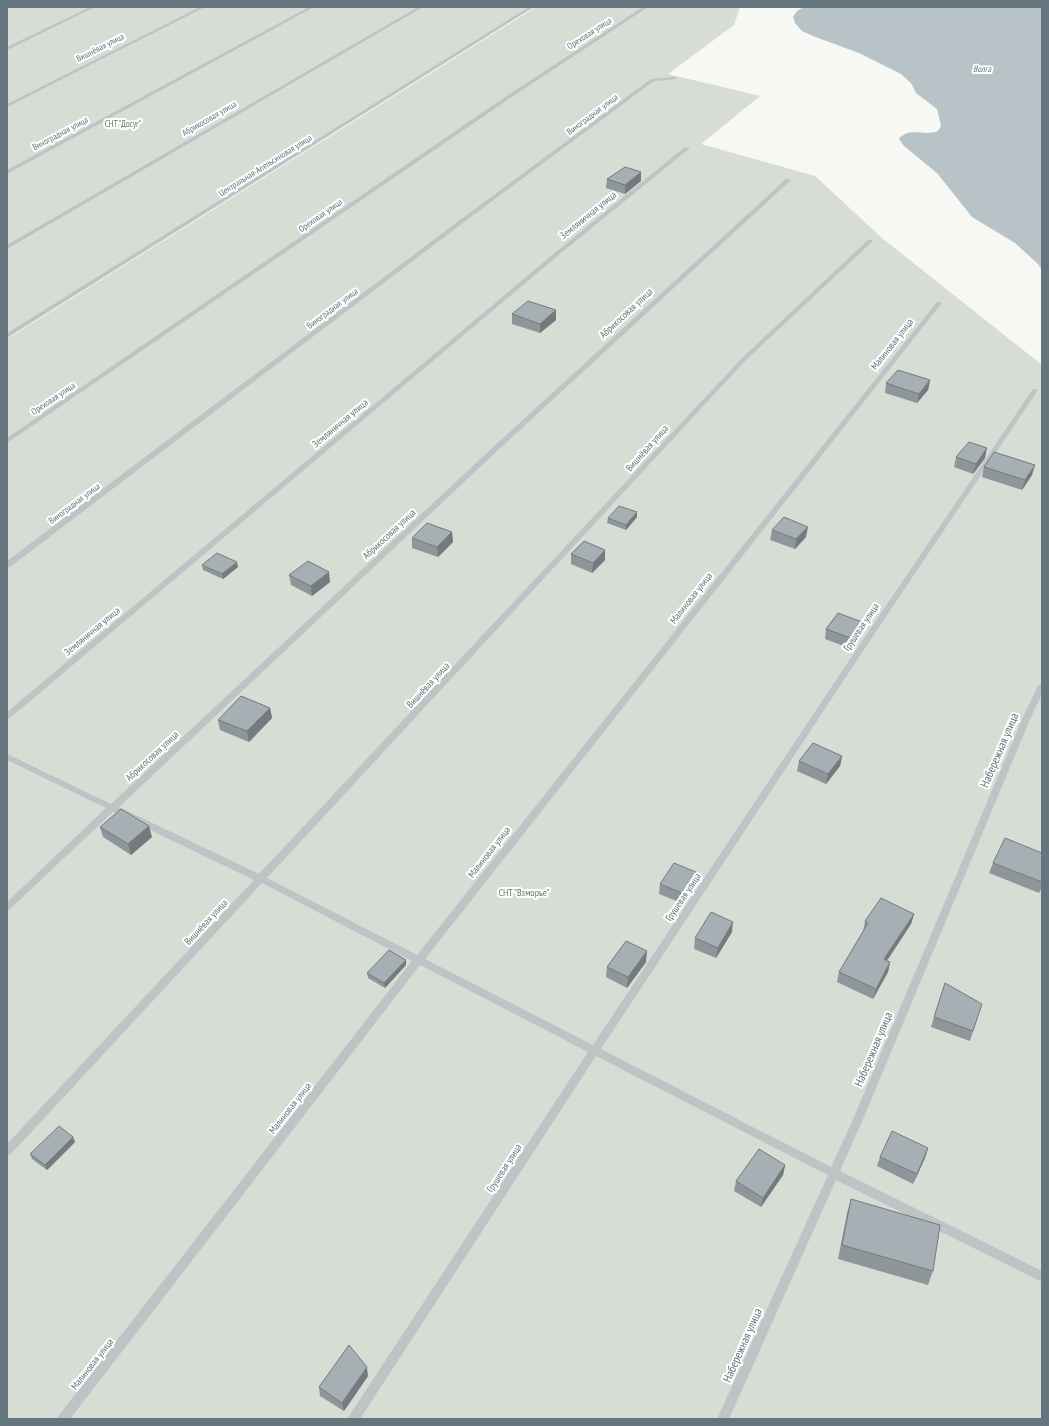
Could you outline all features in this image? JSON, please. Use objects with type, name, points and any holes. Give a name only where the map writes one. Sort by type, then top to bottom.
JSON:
[{"type":"lane","points":[[7,49],[93,7]]},
{"type":"lane","name":"Вишнёвая улица","points":[[7,106],[203,7]]},
{"type":"lane","name":"Виноградная улица","points":[[7,172],[312,7]]},
{"type":"lane","name":"Абрикосовая улица","points":[[7,247],[206,130],[421,7]]},
{"type":"lane","name":"Центральная-Апельсиновая улица","points":[[7,336],[532,7]]},
{"type":"lane","name":"Ореховая улица","points":[[7,441],[510,96],[646,7]]},
{"type":"lane","name":"Виноградная улица","points":[[7,565],[459,223],[652,80],[674,78]]},
{"type":"lane","name":"Земляничная улица","points":[[7,716],[559,252],[688,148]]},
{"type":"lane","name":"Абрикосовая улица","points":[[7,907],[516,428],[697,261],[788,180]]},
{"type":"lane","name":"Вишнёвая улица","points":[[7,1151],[743,360],[870,241]]},
{"type":"lane","name":"Малиновая улица","points":[[63,1419],[418,960],[939,303]]},
{"type":"lane","name":"Грушевая улица","points":[[353,1419],[594,1050],[1034,390]]},
{"type":"lane","name":"Набережная улица","points":[[723,1419],[856,1124],[1027,717],[1042,686]]},
{"type":"lane","points":[[7,757],[261,879],[833,1174],[1042,1277]]},
{"type":"green space","name":"СНТ \"Досуг\"","points":[[7,7],[530,7],[7,333]]},
{"type":"green space","name":"СНТ \"Взморье\"","points":[[536,7],[740,7],[734,25],[668,74],[760,96],[701,144],[815,176],[882,238],[1042,365],[1042,1419],[7,1419],[7,339]]},
{"type":"water","name":"Волга","points":[[804,7],[1042,7],[1042,270],[1038,264],[1015,243],[972,217],[937,173],[904,146],[899,139],[907,133],[933,133],[938,131],[941,126],[937,109],[916,93],[911,83],[901,74],[859,53],[802,31],[795,23],[793,17],[797,11]]},
{"type":"building","points":[[625,167],[641,172],[625,185],[607,179]]},
{"type":"building","points":[[528,301],[556,310],[540,324],[512,314]]},
{"type":"building","points":[[898,370],[930,380],[919,394],[886,383]]},
{"type":"building","points":[[969,442],[987,448],[976,464],[956,457]]},
{"type":"building","points":[[994,452],[1035,465],[1025,480],[984,467]]},
{"type":"building","points":[[619,506],[637,512],[626,525],[608,518]]},
{"type":"building","points":[[784,517],[808,527],[796,539],[772,530]]},
{"type":"building","points":[[427,523],[452,532],[437,547],[412,538]]},
{"type":"building","points":[[584,541],[605,550],[593,563],[571,554]]},
{"type":"building","points":[[217,553],[237,562],[222,574],[202,565]]},
{"type":"building","points":[[308,561],[329,572],[311,586],[289,575]]},
{"type":"building","points":[[838,613],[862,622],[851,638],[826,629]]},
{"type":"building","points":[[241,696],[270,708],[247,731],[218,720]]},
{"type":"building","points":[[813,743],[842,756],[828,774],[799,761]]},
{"type":"building","points":[[121,809],[149,826],[128,844],[100,827]]},
{"type":"building","points":[[1005,838],[1042,853],[1042,882],[993,863]]},
{"type":"building","points":[[674,863],[698,873],[685,894],[660,884]]},
{"type":"building","points":[[881,898],[914,914],[884,959],[890,962],[876,989],[839,972],[868,923],[865,921]]},
{"type":"building","points":[[711,912],[733,922],[718,948],[695,938]]},
{"type":"building","points":[[626,941],[647,951],[628,977],[607,967]]},
{"type":"building","points":[[389,950],[406,960],[384,983],[367,973]]},
{"type":"building","points":[[945,983],[982,1004],[973,1031],[934,1017]]},
{"type":"building","points":[[59,1126],[73,1137],[45,1165],[30,1154]]},
{"type":"building","points":[[892,1131],[928,1148],[917,1174],[880,1157]]},
{"type":"building","points":[[759,1149],[785,1165],[763,1198],[736,1181]]},
{"type":"building","points":[[851,1199],[940,1225],[933,1271],[842,1245]]},
{"type":"building","points":[[349,1345],[367,1367],[342,1403],[319,1387]]}]
